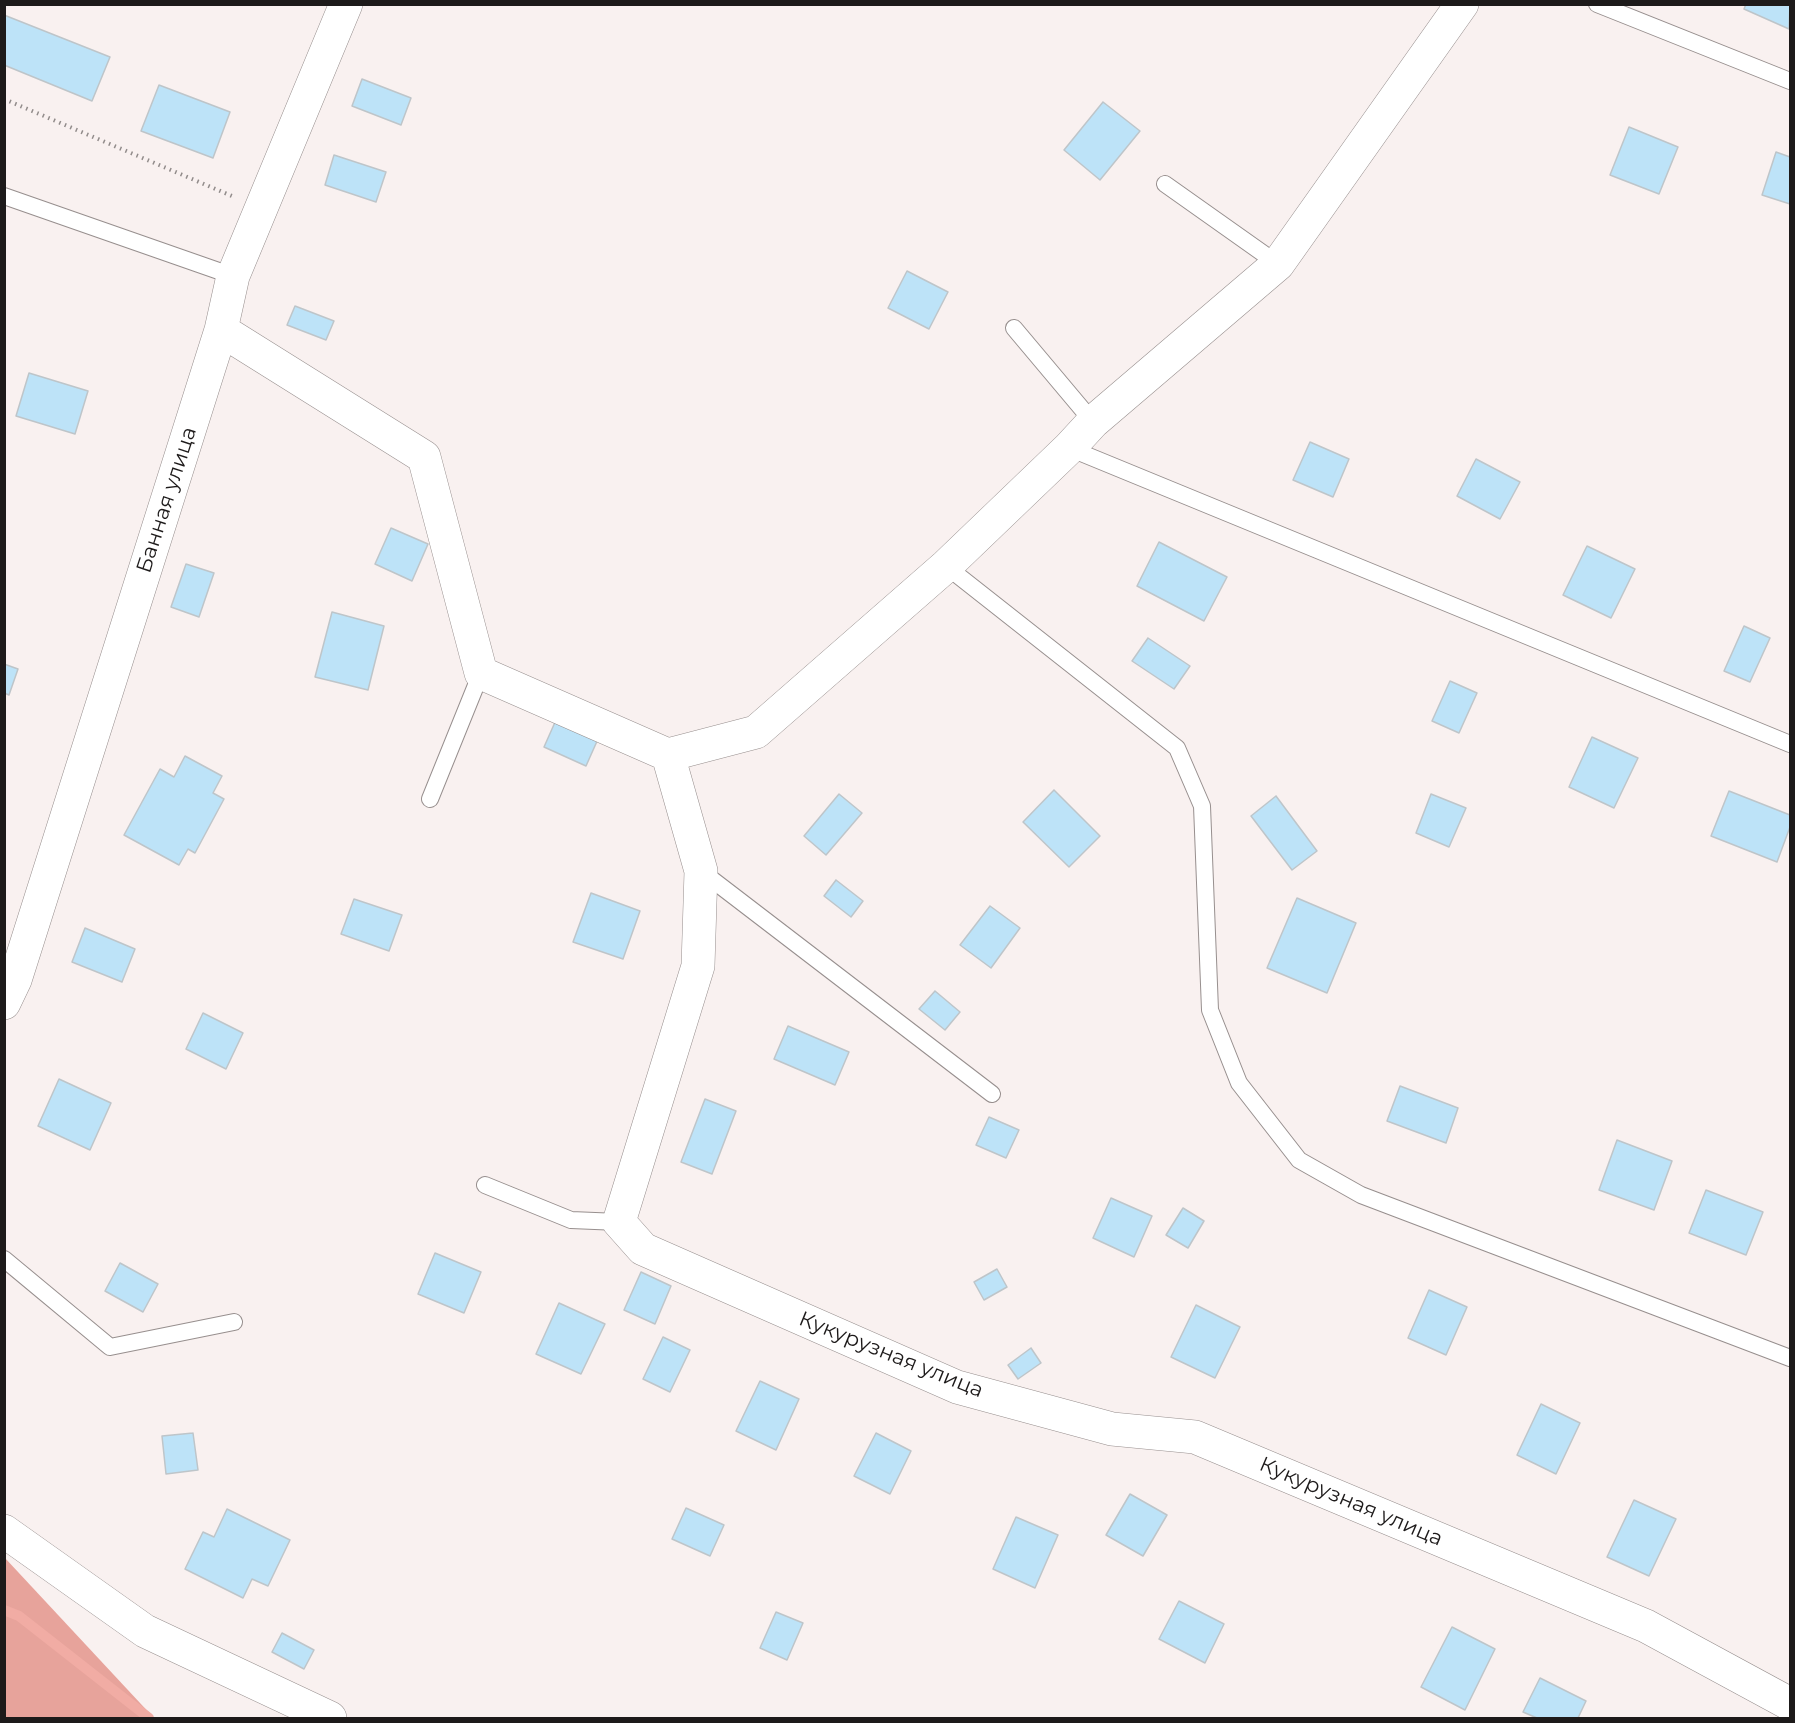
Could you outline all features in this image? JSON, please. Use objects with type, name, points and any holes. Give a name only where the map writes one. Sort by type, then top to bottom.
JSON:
[{"type":"street","name":"Банная улица","points":[[4,1003],[15,980],[220,330],[233,276],[263,210],[346,4]]},
{"type":"street","points":[[220,330],[424,457],[481,674],[668,755],[756,732],[946,566],[1093,422],[1278,264],[1462,4]]},
{"type":"street","points":[[619,1222],[698,966],[701,871],[668,755]]},
{"type":"street","name":"Кукурузная улица","points":[[619,1222],[643,1249],[957,1387],[1112,1430],[1195,1437],[1646,1626],[1791,1704]]},
{"type":"street","points":[[4,1530],[146,1631],[330,1719]]},
{"type":"lane","points":[[1597,4],[1791,81]]},
{"type":"lane","points":[[1165,184],[1278,264]]},
{"type":"lane","points":[[4,196],[233,276]]},
{"type":"lane","points":[[1014,328],[1093,422]]},
{"type":"lane","points":[[1069,448],[1791,744]]},
{"type":"lane","points":[[946,566],[1177,748],[1202,806],[1210,1010],[1239,1083],[1299,1160],[1361,1196],[1791,1358]]},
{"type":"lane","points":[[430,799],[481,674]]},
{"type":"lane","points":[[701,871],[993,1094]]},
{"type":"lane","points":[[485,1185],[571,1220],[619,1222]]},
{"type":"lane","points":[[4,1259],[110,1347],[234,1322]]},
{"type":"path","points":[[4,99],[263,210]]},
{"type":"shaded area","points":[[5,1558],[154,1718],[5,1718]]},
{"type":"building","points":[[1746,4],[1790,4],[1789,29],[1744,9]]},
{"type":"building","points":[[4,15],[110,57],[92,101],[4,65]]},
{"type":"building","points":[[362,79],[411,98],[401,125],[352,106]]},
{"type":"building","points":[[159,85],[230,112],[213,158],[141,131]]},
{"type":"building","points":[[1103,102],[1140,131],[1100,180],[1064,150]]},
{"type":"building","points":[[1629,127],[1678,147],[1659,194],[1610,175]]},
{"type":"building","points":[[1776,152],[1790,157],[1790,204],[1762,195]]},
{"type":"building","points":[[334,155],[386,172],[376,202],[325,185]]},
{"type":"building","points":[[907,271],[948,292],[929,329],[888,308]]},
{"type":"building","points":[[295,306],[334,321],[326,340],[287,325]]},
{"type":"building","points":[[29,373],[88,391],[75,434],[16,416]]},
{"type":"building","points":[[1310,442],[1349,459],[1333,497],[1293,480]]},
{"type":"building","points":[[1476,459],[1520,482],[1500,519],[1457,496]]},
{"type":"building","points":[[391,528],[428,544],[412,581],[375,564]]},
{"type":"building","points":[[1159,542],[1227,577],[1204,621],[1137,586]]},
{"type":"building","points":[[1587,546],[1635,569],[1611,618],[1563,595]]},
{"type":"building","points":[[186,564],[214,573],[199,617],[171,607]]},
{"type":"building","points":[[332,612],[384,626],[368,690],[315,677]]},
{"type":"building","points":[[1744,626],[1770,638],[1750,682],[1724,671]]},
{"type":"building","points":[[1148,638],[1190,666],[1174,689],[1132,661]]},
{"type":"building","points":[[4,664],[18,669],[9,695],[4,693]]},
{"type":"building","points":[[1450,681],[1477,693],[1459,733],[1432,721]]},
{"type":"building","points":[[556,720],[598,739],[586,766],[544,747]]},
{"type":"building","points":[[1592,737],[1638,758],[1614,808],[1569,787]]},
{"type":"building","points":[[185,756],[222,776],[213,793],[224,799],[195,853],[188,849],[179,865],[124,835],[160,769],[174,777]]},
{"type":"building","points":[[1054,790],[1100,836],[1069,867],[1023,822]]},
{"type":"building","points":[[1729,791],[1790,815],[1790,827],[1777,862],[1711,836]]},
{"type":"building","points":[[839,794],[862,813],[826,855],[804,836]]},
{"type":"building","points":[[1431,794],[1466,808],[1449,847],[1416,833]]},
{"type":"building","points":[[1276,796],[1317,851],[1292,870],[1251,816]]},
{"type":"building","points":[[836,880],[863,901],[851,917],[824,896]]},
{"type":"building","points":[[591,893],[640,911],[623,959],[573,942]]},
{"type":"building","points":[[1297,898],[1356,923],[1327,993],[1267,968]]},
{"type":"building","points":[[354,899],[402,915],[389,951],[341,934]]},
{"type":"building","points":[[990,906],[1020,928],[991,968],[960,945]]},
{"type":"building","points":[[85,928],[135,949],[122,982],[72,962]]},
{"type":"building","points":[[935,991],[960,1012],[945,1030],[919,1009]]},
{"type":"building","points":[[203,1013],[243,1033],[226,1069],[186,1049]]},
{"type":"building","points":[[788,1026],[849,1052],[835,1085],[774,1059]]},
{"type":"building","points":[[59,1079],[111,1103],[90,1150],[38,1126]]},
{"type":"building","points":[[1400,1086],[1458,1108],[1446,1143],[1387,1121]]},
{"type":"building","points":[[705,1099],[736,1111],[712,1174],[681,1162]]},
{"type":"building","points":[[989,1117],[1019,1130],[1006,1158],[976,1145]]},
{"type":"building","points":[[1617,1140],[1672,1161],[1654,1210],[1599,1190]]},
{"type":"building","points":[[1706,1190],[1763,1212],[1746,1255],[1689,1233]]},
{"type":"building","points":[[1111,1198],[1152,1216],[1134,1257],[1093,1238]]},
{"type":"building","points":[[1183,1208],[1204,1221],[1188,1248],[1166,1235]]},
{"type":"building","points":[[435,1253],[481,1272],[464,1313],[418,1294]]},
{"type":"building","points":[[120,1263],[158,1284],[143,1312],[105,1291]]},
{"type":"building","points":[[997,1269],[1007,1287],[984,1300],[974,1282]]},
{"type":"building","points":[[641,1272],[671,1286],[655,1324],[624,1310]]},
{"type":"building","points":[[1429,1290],[1467,1307],[1446,1355],[1408,1338]]},
{"type":"building","points":[[559,1303],[605,1324],[581,1374],[536,1354]]},
{"type":"building","points":[[1196,1305],[1240,1327],[1215,1378],[1171,1357]]},
{"type":"building","points":[[663,1337],[690,1350],[670,1392],[643,1379]]},
{"type":"building","points":[[1031,1348],[1041,1363],[1018,1379],[1008,1365]]},
{"type":"building","points":[[760,1381],[799,1399],[776,1450],[736,1431]]},
{"type":"building","points":[[1541,1404],[1580,1423],[1556,1474],[1517,1455]]},
{"type":"building","points":[[193,1433],[198,1470],[166,1474],[162,1436]]},
{"type":"building","points":[[876,1433],[911,1451],[890,1494],[854,1476]]},
{"type":"building","points":[[1130,1494],[1167,1515],[1143,1556],[1106,1535]]},
{"type":"building","points":[[1634,1500],[1676,1519],[1649,1576],[1607,1557]]},
{"type":"building","points":[[686,1508],[724,1525],[710,1556],[672,1539]]},
{"type":"building","points":[[227,1509],[290,1540],[268,1586],[252,1579],[243,1598],[185,1569],[203,1532],[214,1537]]},
{"type":"building","points":[[1016,1517],[1058,1535],[1035,1588],[993,1569]]},
{"type":"building","points":[[1179,1601],[1224,1624],[1205,1663],[1159,1639]]},
{"type":"building","points":[[776,1612],[803,1623],[787,1660],[760,1648]]},
{"type":"building","points":[[1452,1627],[1495,1649],[1465,1710],[1421,1687]]},
{"type":"building","points":[[282,1633],[314,1650],[304,1669],[272,1652]]},
{"type":"building","points":[[1540,1678],[1586,1701],[1578,1718],[1537,1718],[1523,1712]]},
{"type":"waterway","points":[[4,1610],[19,1616],[149,1718]]}]
